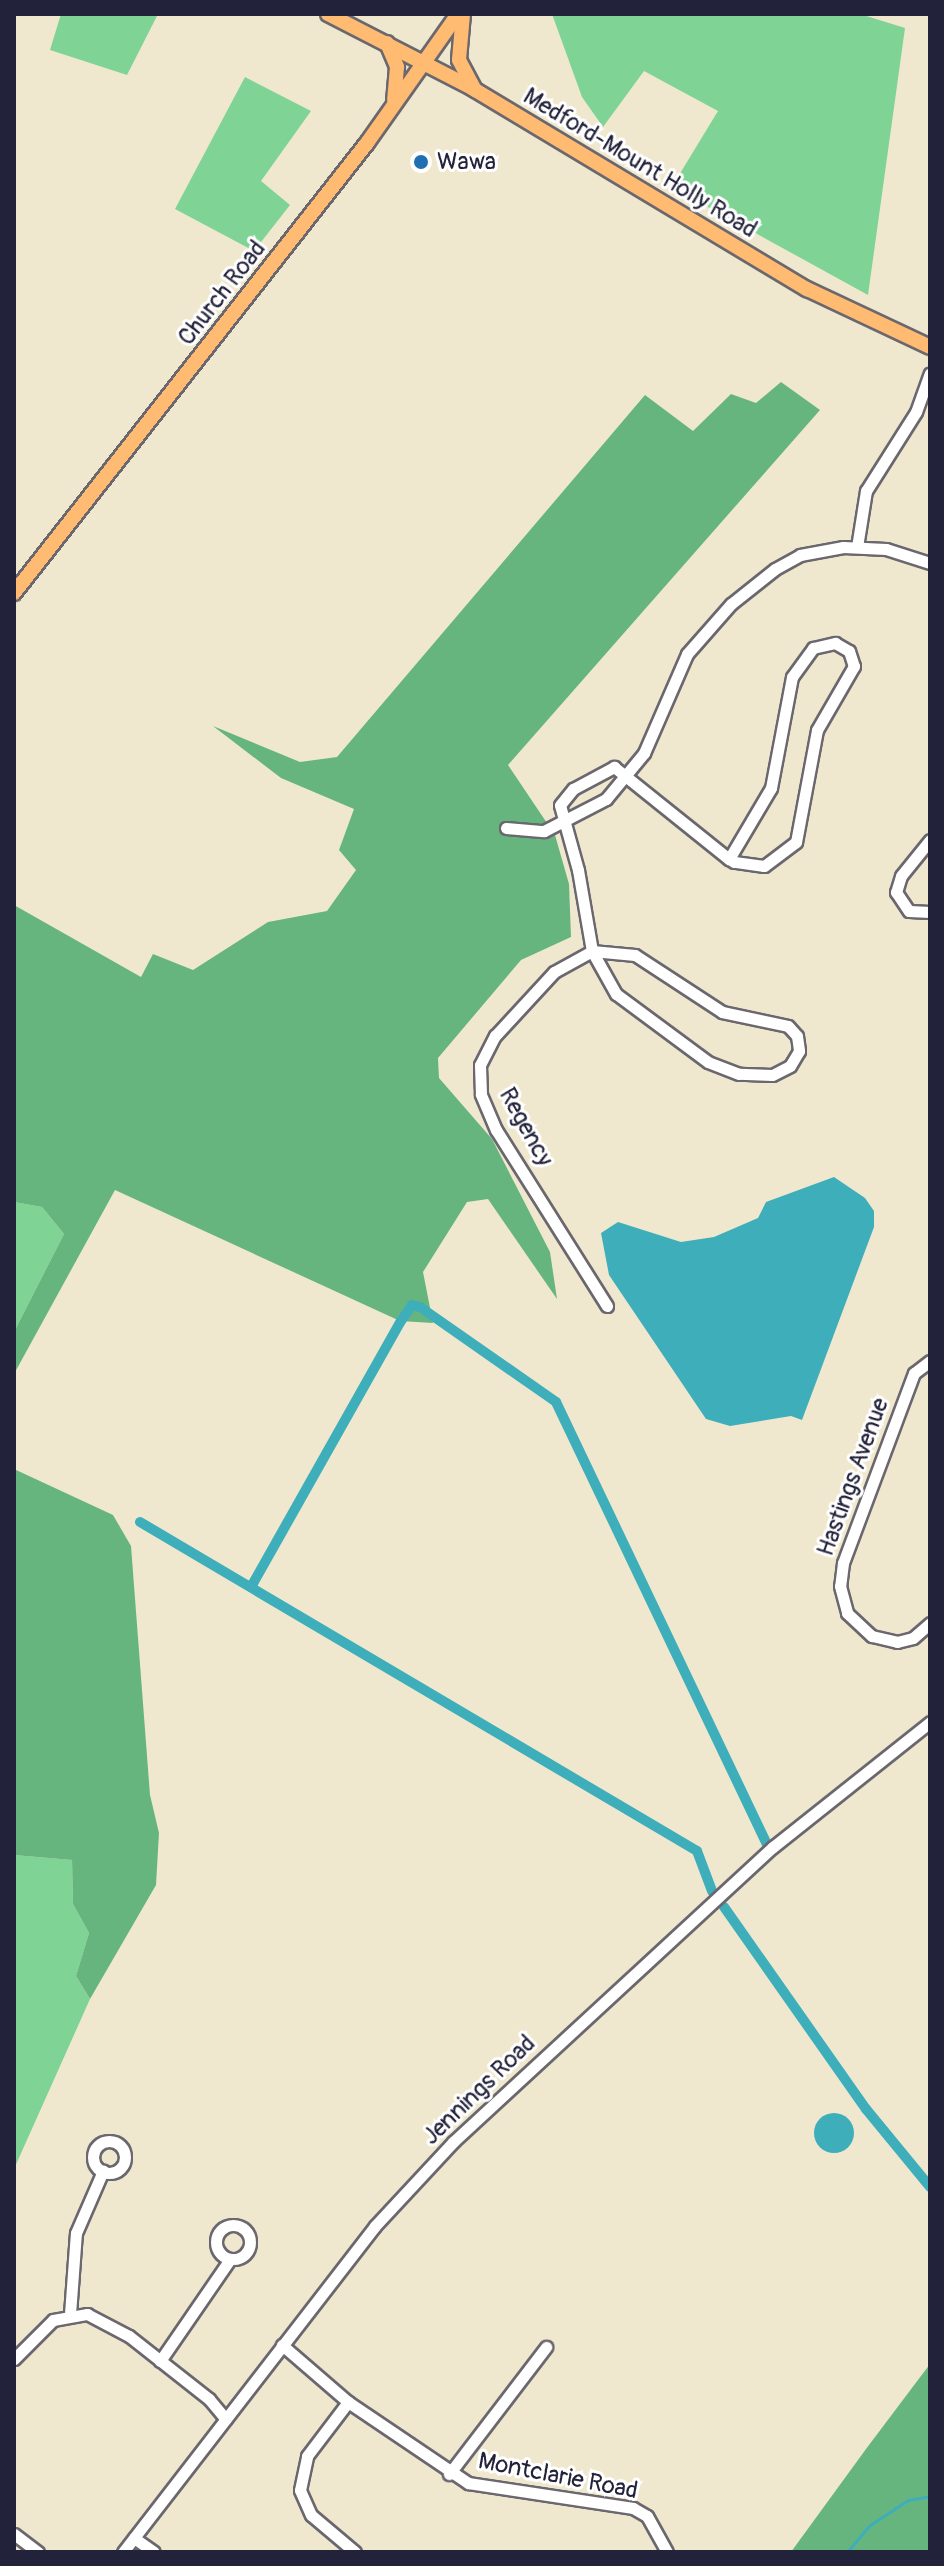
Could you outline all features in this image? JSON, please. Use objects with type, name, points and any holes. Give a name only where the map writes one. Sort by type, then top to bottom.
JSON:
[{"type":"main road","name":"Medford-Mount Holly Road","points":[[328,14],[476,90],[807,289],[930,347]]},
{"type":"main road","points":[[460,14],[457,47],[476,90]]},
{"type":"main road","name":"Church Road","points":[[14,593],[393,105],[460,14]]},
{"type":"main road","points":[[387,43],[397,67],[393,105]]},
{"type":"street","points":[[857,547],[866,491],[916,412],[930,373]]},
{"type":"street","points":[[506,828],[535,833],[596,807],[625,778],[661,723],[687,654],[731,604],[800,555],[857,547],[899,552],[930,563]]},
{"type":"street","points":[[592,951],[635,955],[722,1012],[788,1026],[797,1036],[799,1051],[790,1066],[772,1075],[739,1074],[708,1062],[616,994],[592,951],[578,870],[564,823],[561,799],[608,767],[729,859],[764,866],[796,842],[817,730],[854,666],[843,645],[820,644],[796,668],[786,697],[771,788],[729,859]]},
{"type":"street","points":[[930,840],[901,876],[896,892],[909,911],[930,912]]},
{"type":"street","name":"Regency","points":[[592,951],[561,966],[502,1027],[488,1044],[479,1075],[496,1130],[607,1306]]},
{"type":"street","name":"Hastings Avenue","points":[[930,1361],[914,1373],[843,1563],[840,1586],[847,1613],[872,1636],[897,1642],[913,1638],[930,1623]]},
{"type":"street","name":"Jennings Road","points":[[123,2552],[382,2217],[477,2119],[773,1847],[930,1722]]},
{"type":"street","points":[[70,2314],[78,2223],[103,2171]]},
{"type":"street","points":[[160,2361],[230,2259]]},
{"type":"street","points":[[14,2359],[36,2331],[70,2314],[104,2321],[209,2399],[226,2419]]},
{"type":"street","name":"Montclarie Road","points":[[282,2345],[348,2402],[449,2474],[487,2489],[633,2508],[647,2516],[667,2552]]},
{"type":"street","points":[[449,2474],[546,2347]]},
{"type":"street","points":[[348,2402],[307,2456],[300,2490],[311,2515],[355,2552]]},
{"type":"street","points":[[16,2552],[19,2538],[38,2552]]},
{"type":"street","points":[[134,2538],[154,2552]]},
{"type":"green space","points":[[61,14],[158,14],[127,75],[50,50]]},
{"type":"green space","points":[[552,14],[860,14],[905,28],[868,295],[708,207],[676,180],[718,111],[644,71],[603,127],[582,97]]},
{"type":"green space","points":[[245,77],[311,111],[261,181],[290,205],[254,251],[175,209]]},
{"type":"green space","points":[[781,382],[820,410],[508,765],[555,835],[569,884],[571,937],[521,960],[438,1058],[439,1078],[492,1139],[550,1252],[557,1299],[488,1199],[467,1202],[423,1272],[433,1323],[400,1321],[115,1190],[14,1374],[14,1332],[64,1234],[42,1207],[14,1202],[14,905],[141,977],[153,954],[193,970],[268,922],[327,911],[356,870],[339,850],[354,809],[281,778],[213,726],[300,762],[337,757],[645,395],[693,431],[731,394],[756,403]]},
{"type":"green space","points":[[14,1202],[42,1207],[64,1234],[14,1332]]},
{"type":"green space","points":[[14,1469],[113,1515],[131,1546],[150,1795],[159,1833],[156,1885],[90,1999],[76,1976],[89,1933],[73,1904],[72,1860],[14,1855]]},
{"type":"green space","points":[[14,1855],[72,1860],[73,1904],[89,1933],[76,1976],[90,1999],[14,2169]]},
{"type":"green space","points":[[930,2364],[930,2550],[791,2552],[866,2449]]},
{"type":"water","points":[[834,1177],[865,1198],[874,1211],[874,1227],[802,1420],[791,1416],[730,1426],[706,1419],[609,1275],[601,1233],[618,1222],[681,1242],[714,1237],[758,1218],[766,1202]]},
{"type":"water","points":[[834,2113],[848,2119],[854,2133],[848,2147],[834,2153],[820,2147],[814,2133],[820,2119]]},
{"type":"waterway","points":[[251,1587],[401,1321],[412,1305],[420,1307],[556,1402],[768,1847]]},
{"type":"waterway","points":[[140,1522],[697,1851],[712,1891]]},
{"type":"waterway","points":[[724,1907],[866,2109],[930,2187]]},
{"type":"waterway","points":[[847,2552],[870,2525],[908,2500],[930,2496]]},
{"type":"place","name":"Wawa","points":[[421,162]]}]
